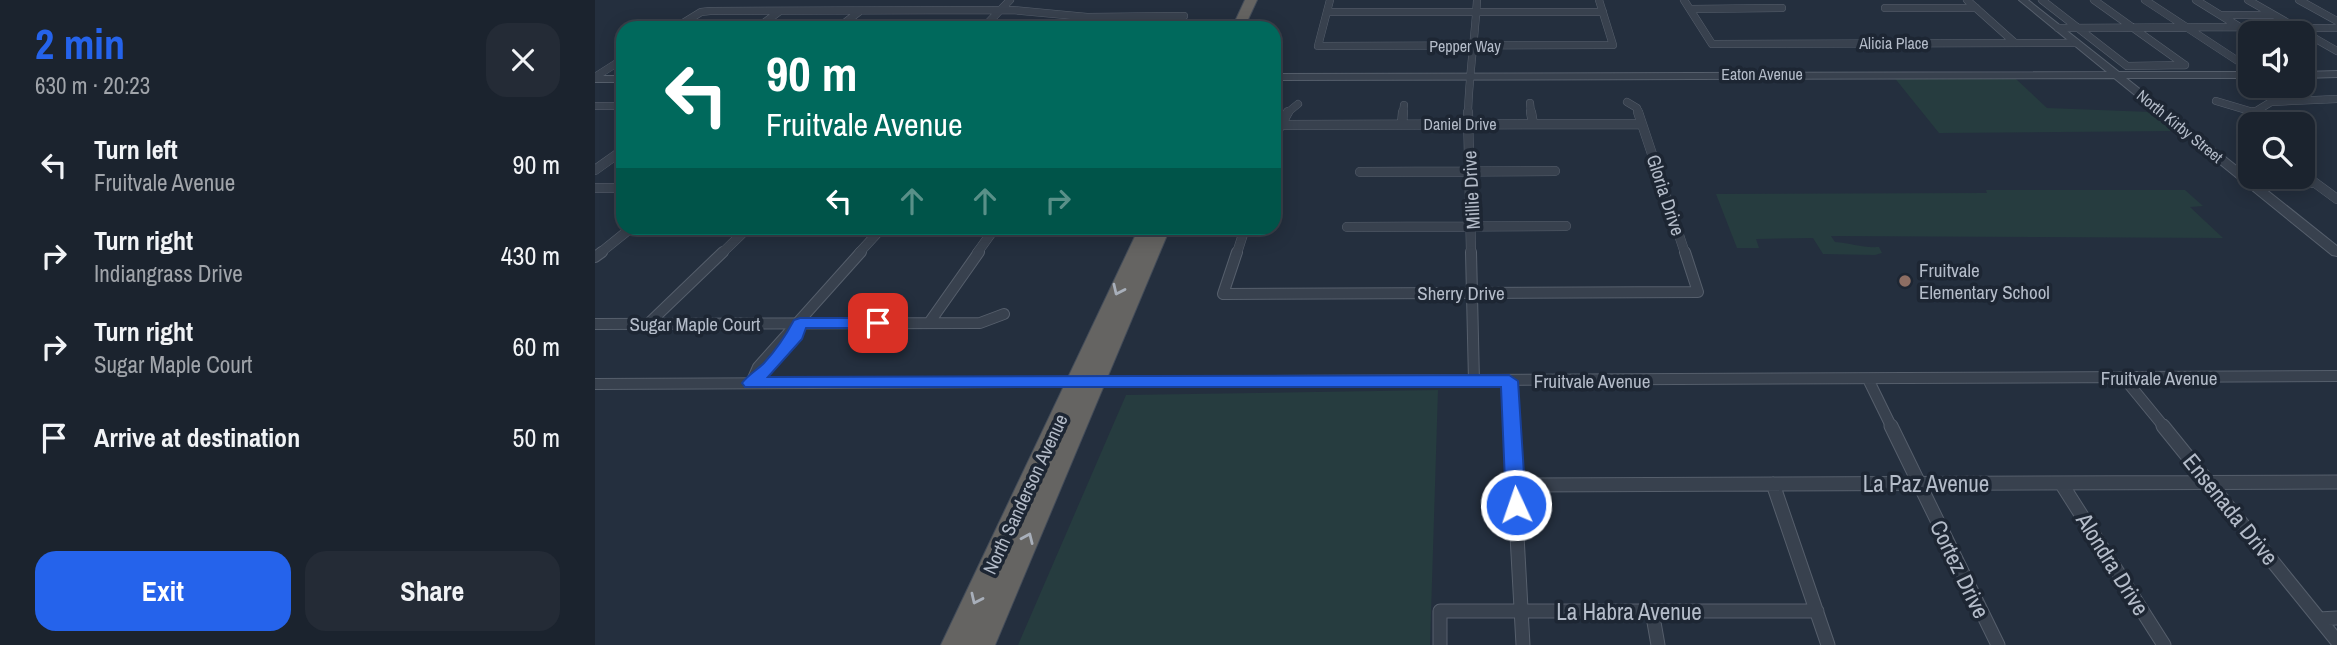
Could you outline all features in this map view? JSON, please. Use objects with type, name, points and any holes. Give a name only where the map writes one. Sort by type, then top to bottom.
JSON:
[{"type":"highway","points":[[1241,21],[1251,0]]},
{"type":"highway","points":[[1251,21],[1261,0]]},
{"type":"highway","name":"North Sanderson Avenue","points":[[1086,381],[1144,235]]},
{"type":"highway","name":"North Sanderson Avenue","points":[[966,640],[1086,381],[1159,235]]},
{"type":"street","points":[[989,21],[1010,0]]},
{"type":"street","points":[[1330,0],[1328,12],[1603,12],[1599,0]]},
{"type":"street","name":"Millie Drive","points":[[1474,381],[1475,293],[1468,124],[1469,77],[1477,0]]},
{"type":"street","points":[[1684,0],[1690,9],[1782,8]]},
{"type":"street","points":[[1967,0],[2015,43]]},
{"type":"street","name":"North Kirby Street","points":[[2023,0],[2238,172]]},
{"type":"street","points":[[2042,0],[2127,66],[2185,65],[2094,0]]},
{"type":"street","points":[[2145,0],[2238,61]]},
{"type":"street","points":[[2196,0],[2238,25]]},
{"type":"street","points":[[2248,0],[2284,21]]},
{"type":"street","points":[[2299,0],[2337,21]]},
{"type":"street","points":[[1885,8],[1976,8]]},
{"type":"street","name":"Alicia Place","points":[[1690,9],[1713,44],[2076,43]]},
{"type":"street","points":[[847,21],[860,10]]},
{"type":"street","points":[[686,21],[701,12],[1000,10],[1087,16],[1184,16],[1181,21]]},
{"type":"street","points":[[767,21],[781,11]]},
{"type":"street","name":"Pepper Way","points":[[1328,12],[1318,46],[1613,45],[1603,12]]},
{"type":"street","points":[[2220,15],[2274,15]]},
{"type":"street","points":[[2058,28],[2238,27]]},
{"type":"street","points":[[2315,28],[2337,28]]},
{"type":"street","points":[[2315,39],[2337,51]]},
{"type":"street","points":[[595,78],[616,64]]},
{"type":"street","points":[[2315,75],[2337,74]]},
{"type":"street","name":"Eaton Avenue","points":[[1281,77],[2238,75]]},
{"type":"street","points":[[595,78],[616,79]]},
{"type":"street","points":[[2216,101],[2253,112],[2271,102],[2337,99]]},
{"type":"street","name":"Gloria Drive","points":[[1627,102],[1637,108],[1698,292]]},
{"type":"street","points":[[1530,103],[1533,124]]},
{"type":"street","points":[[1281,121],[1289,109],[1298,104]]},
{"type":"street","points":[[1402,124],[1404,105]]},
{"type":"street","points":[[595,106],[616,106]]},
{"type":"street","name":"Daniel Drive","points":[[1281,125],[1642,124]]},
{"type":"street","points":[[595,170],[616,155]]},
{"type":"street","points":[[1360,172],[1555,170]]},
{"type":"street","points":[[2315,183],[2337,199]]},
{"type":"street","points":[[595,188],[616,188]]},
{"type":"street","name":"North Kirby Street","points":[[2259,189],[2337,252]]},
{"type":"street","points":[[1347,227],[1566,226]]},
{"type":"street","points":[[595,257],[622,235]]},
{"type":"street","points":[[648,324],[741,235]]},
{"type":"street","points":[[751,383],[799,332],[800,323],[876,235]]},
{"type":"street","points":[[929,323],[991,235]]},
{"type":"street","name":"Sherry Drive","points":[[1243,235],[1223,294],[1698,292]]},
{"type":"street","name":"Sugar Maple Court","points":[[595,324],[980,323],[1003,314]]},
{"type":"street","name":"Fruitvale Avenue","points":[[595,384],[2337,376]]},
{"type":"street","name":"Ensenada Drive","points":[[2124,378],[2337,641]]},
{"type":"street","name":"Cortez Drive","points":[[1868,379],[1998,645]]},
{"type":"street","points":[[1509,381],[1523,645]]},
{"type":"street","name":"La Paz Avenue","points":[[1515,485],[2337,482]]},
{"type":"street","name":"Alondra Drive","points":[[2061,483],[2164,645]]},
{"type":"street","points":[[1773,484],[1828,645]]},
{"type":"street","name":"La Habra Avenue","points":[[1440,645],[1440,611],[1817,611]]},
{"type":"street","points":[[1651,611],[1658,645]]},
{"type":"street","points":[[2319,619],[2337,618]]},
{"type":"green space","points":[[1893,76],[2016,79],[2047,108],[2151,112],[2174,131],[1939,133]]},
{"type":"green space","points":[[1986,190],[2185,190],[2203,206],[2190,207],[2223,238],[1831,236],[1835,242],[1879,247],[1882,253],[1823,254],[1813,238],[1756,239],[1759,248],[1737,248],[1716,194],[1987,193]]},
{"type":"green space","points":[[1438,390],[1430,645],[1018,645],[1126,395]]},
{"type":"place","name":"Fruitvale Elementary School","points":[[1905,281]]},
{"type":"route","points":[[878,323],[800,323],[799,332],[769,367],[751,383],[1509,381],[1516,505]]}]
